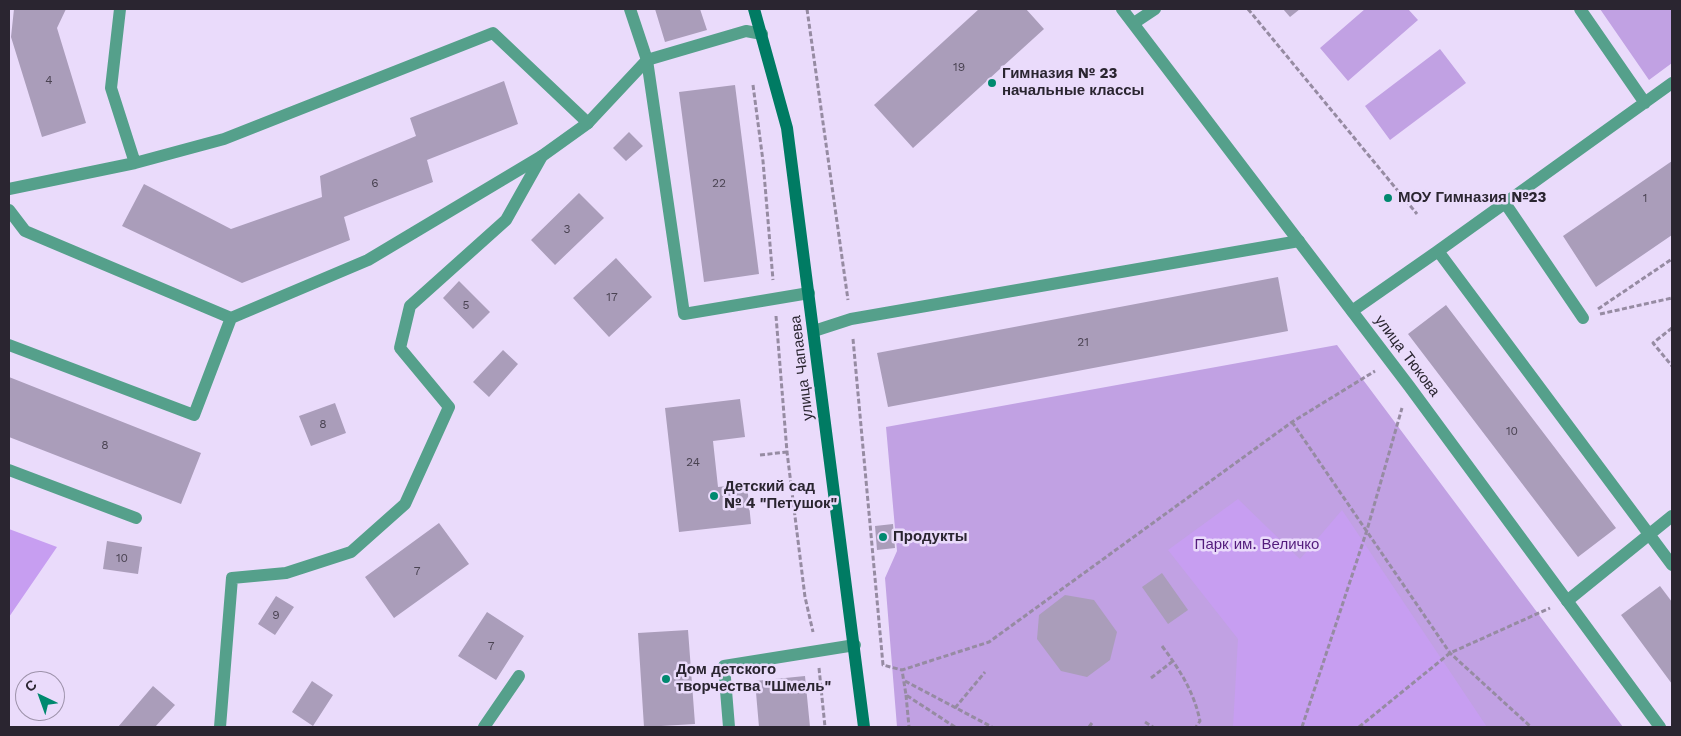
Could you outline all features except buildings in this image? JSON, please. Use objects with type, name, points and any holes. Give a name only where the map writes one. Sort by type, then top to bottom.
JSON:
[{"type":"street","points":[[120,9],[111,88],[135,163]]},
{"type":"street","points":[[630,9],[648,60],[684,314],[809,294]]},
{"type":"street","name":"улица Чапаева","points":[[754,9],[787,128],[864,727]]},
{"type":"street","name":"улица Тюкова","points":[[1122,9],[1409,386],[1660,727]]},
{"type":"street","points":[[1134,23],[1155,9]]},
{"type":"street","points":[[1580,9],[1645,103]]},
{"type":"street","points":[[9,210],[25,231],[231,318],[368,260],[542,156],[588,123],[648,60],[746,31],[762,34]]},
{"type":"street","points":[[9,189],[135,163],[224,139],[493,33],[588,123]]},
{"type":"street","points":[[1352,311],[1672,83]]},
{"type":"street","points":[[220,727],[232,578],[286,573],[351,552],[405,504],[449,407],[400,348],[410,306],[506,220],[542,156]]},
{"type":"street","points":[[1505,203],[1584,318]]},
{"type":"street","points":[[814,331],[851,319],[1299,241]]},
{"type":"street","points":[[1438,251],[1672,565]]},
{"type":"street","points":[[9,345],[194,415],[231,318]]},
{"type":"street","points":[[9,470],[136,518]]},
{"type":"street","points":[[1567,601],[1672,516]]},
{"type":"street","points":[[729,727],[724,666],[818,650],[855,646]]},
{"type":"street","points":[[484,727],[519,676]]},
{"type":"path","points":[[807,9],[851,319],[883,665],[902,670],[989,642],[1292,422],[1390,362]]},
{"type":"path","points":[[1248,9],[1417,214]]},
{"type":"path","points":[[752,77],[763,161],[787,452],[805,597],[818,650],[825,727]]},
{"type":"path","points":[[1584,318],[1672,259]]},
{"type":"path","points":[[1584,318],[1672,298]]},
{"type":"path","points":[[1672,328],[1653,343],[1672,366]]},
{"type":"path","points":[[1302,727],[1367,530],[1409,386]]},
{"type":"path","points":[[1292,422],[1450,653],[1531,727]]},
{"type":"path","points":[[760,455],[787,452]]},
{"type":"path","points":[[1359,727],[1450,653],[1567,601]]},
{"type":"path","points":[[1162,646],[1196,701],[1200,721],[1196,727]]},
{"type":"path","points":[[1151,678],[1173,661]]},
{"type":"path","points":[[902,670],[909,727]]},
{"type":"path","points":[[955,708],[985,672]]},
{"type":"path","points":[[904,681],[992,727]]},
{"type":"path","points":[[906,695],[954,727]]},
{"type":"path","points":[[1145,722],[1153,727]]},
{"type":"path","points":[[1089,727],[1092,723]]},
{"type":"green space","points":[[1365,9],[1408,9],[1418,20],[1348,81],[1320,48]]},
{"type":"green space","points":[[1600,9],[1672,9],[1672,63],[1649,80]]},
{"type":"green space","points":[[1440,49],[1466,83],[1390,140],[1365,106]]},
{"type":"green space","name":"Парк им. Величко","points":[[1337,345],[1623,727],[897,727],[885,578],[897,551],[886,427]]},
{"type":"green space","points":[[1238,499],[1300,559],[1342,510],[1487,727],[1233,727],[1238,639],[1168,550]]},
{"type":"green space","points":[[9,529],[57,547],[9,617]]},
{"type":"place","name":"Гимназия № 23 начальные классы","points":[[992,83]]},
{"type":"place","name":"МОУ Гимназия №23","points":[[1388,198]]},
{"type":"place","name":"Детский сад № 4 \"Петушок\"","points":[[714,496]]},
{"type":"place","name":"Продукты","points":[[883,537]]},
{"type":"place","name":"Дом детского творчества \"Шмель\"","points":[[666,679]]}]
